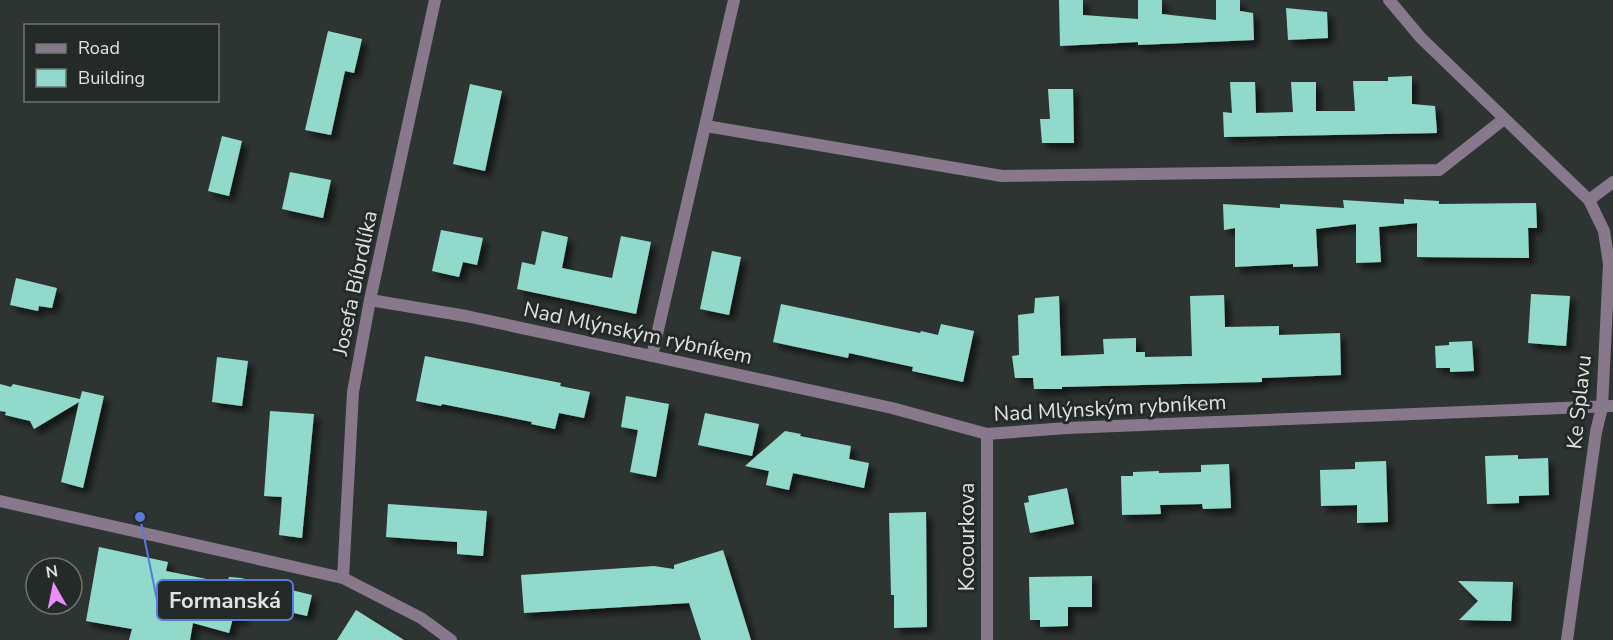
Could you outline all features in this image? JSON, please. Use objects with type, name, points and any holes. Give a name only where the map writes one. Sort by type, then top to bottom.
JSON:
[{"type":"street","name":"Josefa Bíbrdlíka","points":[[343,578],[353,392],[370,300],[435,0]]},
{"type":"street","points":[[652,356],[734,0]]},
{"type":"street","points":[[1389,0],[1420,38],[1590,200],[1613,182]]},
{"type":"street","points":[[706,126],[1002,176],[1439,170],[1504,119]]},
{"type":"street","name":"Ke Splavu","points":[[1567,640],[1596,432],[1608,406],[1609,264],[1604,231],[1590,200]]},
{"type":"street","name":"Nad Mlýnským rybníkem","points":[[370,300],[466,316],[892,408],[987,434],[1067,428],[1608,406]]},
{"type":"street","name":"Kocourkova","points":[[987,434],[987,640]]},
{"type":"street","points":[[0,501],[343,578],[422,618],[451,640]]},
{"type":"building","points":[[1059,0],[1083,0],[1083,15],[1138,19],[1138,0],[1162,0],[1162,14],[1216,20],[1216,0],[1240,0],[1240,11],[1253,13],[1254,40],[1060,46]]},
{"type":"building","points":[[1286,8],[1327,12],[1328,38],[1288,40]]},
{"type":"building","points":[[328,31],[362,39],[354,73],[345,71],[331,135],[305,130]]},
{"type":"building","points":[[1412,76],[1412,104],[1435,106],[1437,133],[1224,137],[1223,112],[1232,113],[1230,82],[1255,82],[1256,113],[1293,112],[1291,82],[1316,82],[1316,111],[1355,111],[1353,81],[1388,81],[1388,77]]},
{"type":"building","points":[[470,84],[502,91],[485,171],[453,164]]},
{"type":"building","points":[[1048,89],[1073,89],[1074,143],[1042,143],[1040,119],[1050,119]]},
{"type":"building","points":[[222,136],[242,141],[229,196],[208,191]]},
{"type":"building","points":[[290,172],[331,180],[323,218],[282,209]]},
{"type":"building","points":[[1404,199],[1439,201],[1439,204],[1536,203],[1537,228],[1528,228],[1529,258],[1417,257],[1417,223],[1379,227],[1381,262],[1356,263],[1356,224],[1316,229],[1318,266],[1293,267],[1293,264],[1235,267],[1235,228],[1224,230],[1223,204],[1280,208],[1280,204],[1344,208],[1343,200],[1404,204]]},
{"type":"building","points":[[441,230],[483,238],[477,265],[463,262],[459,277],[432,271]]},
{"type":"building","points":[[542,231],[568,237],[562,268],[612,278],[621,236],[651,242],[636,314],[517,289],[522,262],[535,265]]},
{"type":"building","points":[[712,251],[741,257],[729,315],[700,309]]},
{"type":"building","points":[[16,278],[57,288],[52,308],[39,306],[38,311],[10,305]]},
{"type":"building","points":[[1531,294],[1570,296],[1566,346],[1528,343]]},
{"type":"building","points":[[1224,295],[1225,327],[1279,326],[1279,335],[1340,333],[1341,375],[1262,378],[1262,382],[1062,387],[1062,389],[1034,389],[1033,378],[1015,378],[1012,356],[1019,355],[1018,315],[1034,313],[1035,298],[1059,296],[1061,356],[1104,354],[1103,339],[1136,338],[1136,352],[1145,352],[1145,357],[1192,356],[1190,296]]},
{"type":"building","points":[[781,304],[920,333],[921,331],[938,335],[941,324],[974,331],[963,382],[912,371],[913,367],[849,353],[848,358],[773,342]]},
{"type":"building","points":[[1472,341],[1474,371],[1450,372],[1450,368],[1436,368],[1435,346],[1449,345],[1449,342]]},
{"type":"building","points":[[425,356],[561,383],[560,386],[590,392],[584,418],[559,413],[555,429],[531,424],[532,422],[416,401]]},
{"type":"building","points":[[217,357],[248,361],[242,406],[212,402]]},
{"type":"building","points":[[0,384],[11,387],[13,384],[80,399],[82,391],[104,396],[83,488],[61,482],[79,402],[34,429],[30,421],[5,415],[6,412],[0,411]]},
{"type":"building","points":[[626,396],[669,404],[656,477],[630,472],[638,430],[621,427]]},
{"type":"building","points":[[270,411],[314,414],[302,538],[279,535],[282,497],[264,496]]},
{"type":"building","points":[[705,413],[759,424],[752,456],[698,445]]},
{"type":"building","points":[[785,431],[851,446],[849,459],[869,463],[864,488],[793,473],[789,490],[766,485],[769,471],[745,466]]},
{"type":"building","points":[[1518,455],[1518,459],[1548,458],[1549,495],[1519,496],[1519,503],[1487,504],[1485,456]]},
{"type":"building","points":[[1386,461],[1388,522],[1357,523],[1357,505],[1321,506],[1320,470],[1355,469],[1355,462]]},
{"type":"building","points":[[1229,464],[1231,508],[1203,509],[1202,504],[1160,505],[1161,514],[1122,515],[1121,476],[1133,476],[1133,472],[1201,472],[1201,465]]},
{"type":"building","points":[[1067,488],[1074,524],[1030,533],[1024,503],[1029,502],[1028,496]]},
{"type":"building","points":[[388,504],[487,511],[483,556],[457,554],[457,542],[386,537]]},
{"type":"building","points":[[926,512],[927,627],[894,628],[889,513]]},
{"type":"building","points":[[99,547],[168,562],[166,571],[227,583],[229,577],[241,578],[312,595],[307,616],[246,602],[241,620],[233,618],[229,633],[193,623],[190,640],[129,640],[132,629],[86,621]]},
{"type":"building","points":[[723,550],[751,640],[701,640],[689,603],[524,613],[521,575],[654,566],[674,569],[674,565]]},
{"type":"building","points":[[1092,576],[1092,607],[1068,607],[1068,626],[1040,627],[1040,620],[1030,620],[1029,577]]},
{"type":"building","points":[[1458,581],[1513,582],[1511,621],[1459,620],[1478,601]]},
{"type":"building","points":[[356,610],[404,640],[337,640]]},
{"type":"place","name":"Formanská","points":[[140,517]]}]
